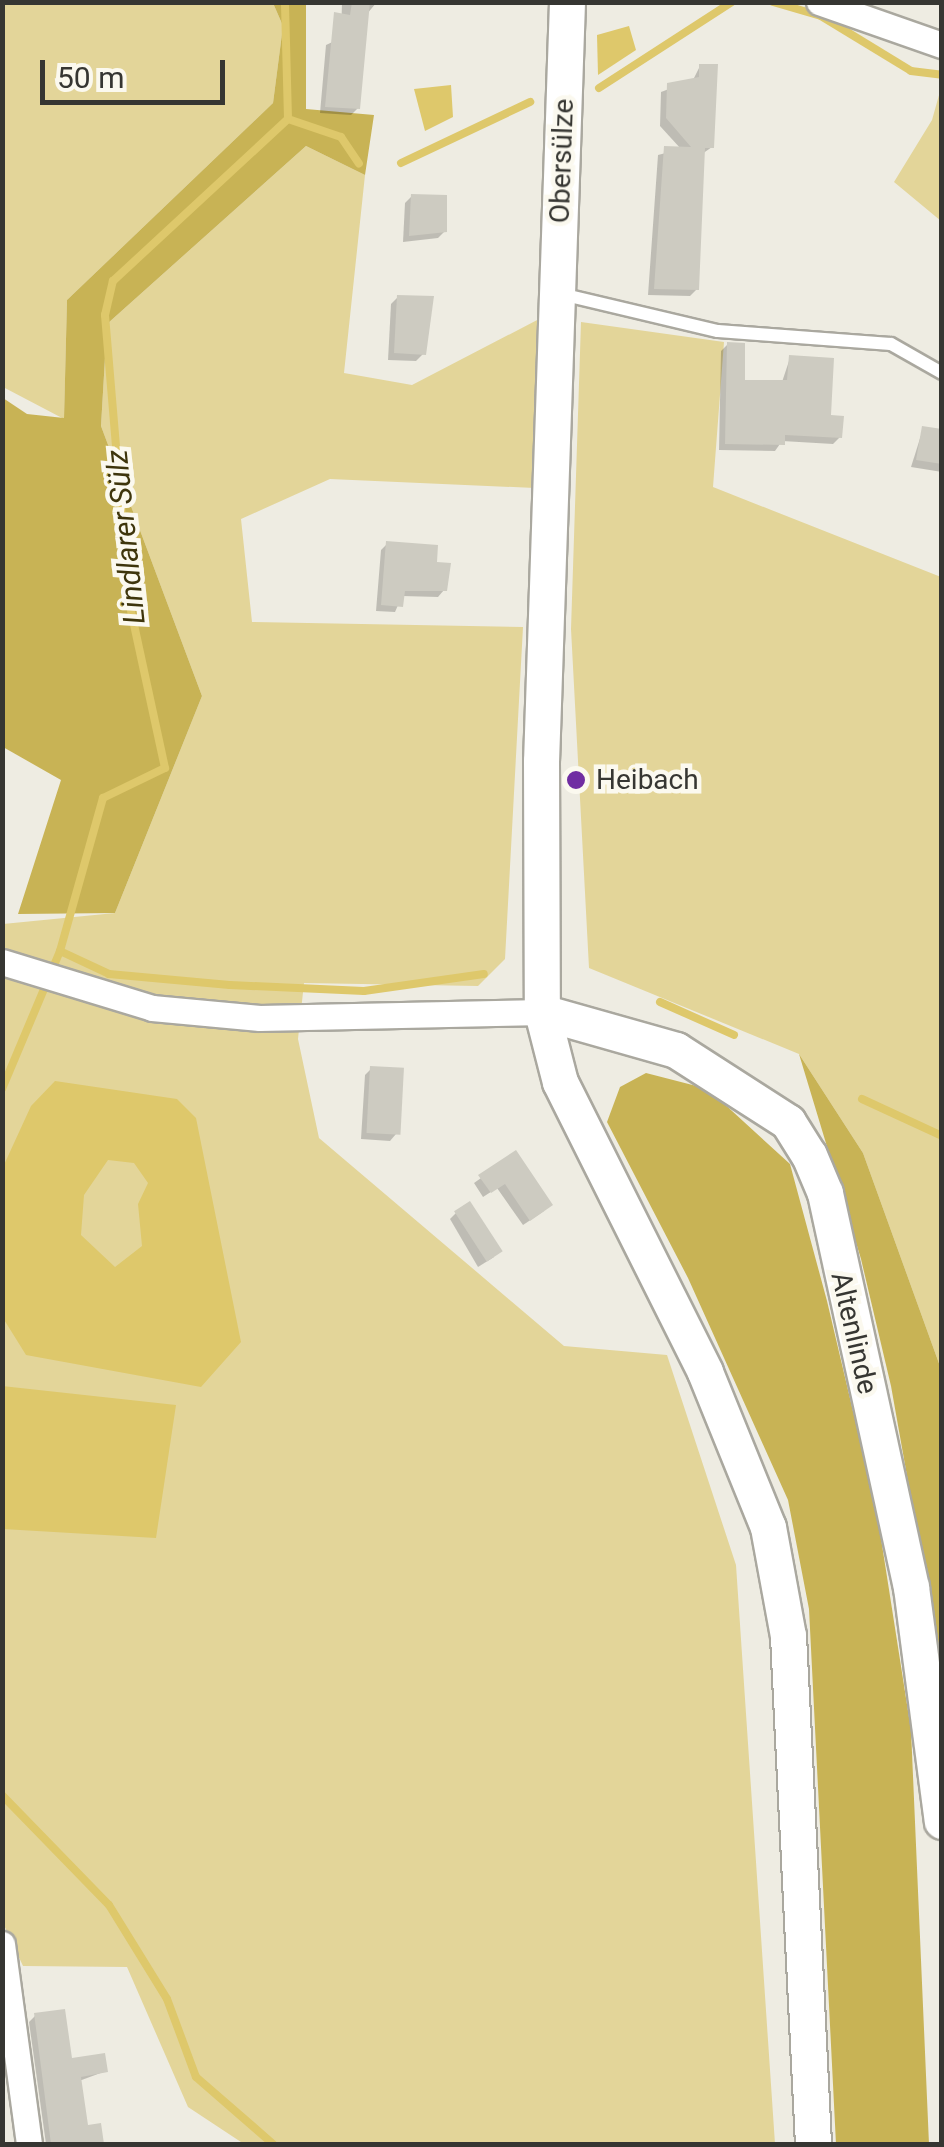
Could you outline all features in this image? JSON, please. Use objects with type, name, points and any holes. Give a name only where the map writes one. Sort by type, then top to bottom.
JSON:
[{"type":"main road","name":"Obersülze","points":[[567,2],[541,762],[542,1012],[560,1082],[705,1372],[768,1527],[788,1636],[814,2144]]},
{"type":"main road","name":"Altenlinde","points":[[542,1012],[676,1050],[788,1122],[809,1155],[825,1193],[911,1587],[942,1821]]},
{"type":"street","points":[[818,2],[942,45]]},
{"type":"street","points":[[2,962],[68,978],[152,1008],[260,1018],[542,1012]]},
{"type":"street","points":[[2,1944],[29,2144]]},
{"type":"lane","points":[[556,307],[718,332],[891,344],[942,373]]},
{"type":"shaded area","points":[[2,3],[273,3],[283,26],[273,103],[67,300],[64,419],[3,387]]},
{"type":"shaded area","points":[[273,3],[306,3],[306,109],[374,115],[365,175],[306,146],[107,324],[101,426],[202,696],[115,913],[18,914],[61,780],[3,747],[3,398],[27,414],[64,418],[67,300],[273,103],[283,26]]},
{"type":"shaded area","points":[[629,26],[636,50],[598,75],[597,35]]},
{"type":"shaded area","points":[[451,85],[453,117],[425,131],[414,89]]},
{"type":"shaded area","points":[[941,88],[941,221],[894,182],[932,120]]},
{"type":"shaded area","points":[[306,146],[365,175],[344,373],[412,385],[541,318],[535,488],[330,479],[241,519],[252,622],[523,627],[505,959],[478,986],[304,983],[298,1039],[319,1138],[564,1346],[667,1355],[736,1565],[775,2144],[244,2144],[188,2107],[127,1967],[23,1966],[3,1923],[3,924],[115,913],[202,696],[101,426],[107,324]]},
{"type":"shaded area","points":[[581,322],[724,342],[713,487],[941,577],[941,1369],[863,1153],[799,1054],[589,968],[571,629]]},
{"type":"shaded area","points":[[799,1054],[863,1153],[941,1369],[941,1667],[891,1386],[861,1259]]},
{"type":"shaded area","points":[[646,1073],[708,1089],[790,1164],[827,1301],[877,1513],[911,1730],[929,2144],[836,2144],[809,1609],[788,1500],[688,1278],[607,1122],[620,1087]]},
{"type":"shaded area","points":[[55,1081],[177,1099],[196,1118],[241,1342],[201,1387],[26,1355],[3,1318],[3,1167],[31,1106]],"holes":[[[108,1160],[134,1163],[148,1183],[138,1204],[142,1246],[115,1267],[81,1235],[84,1195]]]},
{"type":"shaded area","points":[[2,1386],[176,1405],[156,1538],[3,1529]]},
{"type":"building","points":[[352,2],[370,2],[360,109],[325,107],[334,12],[350,15]]},
{"type":"building","points":[[699,64],[718,64],[714,148],[705,148],[699,290],[654,289],[664,146],[691,147],[666,118],[667,83],[699,77]]},
{"type":"building","points":[[411,194],[447,195],[447,232],[409,236]]},
{"type":"building","points":[[397,295],[434,296],[426,355],[394,353]]},
{"type":"building","points":[[727,342],[745,343],[745,380],[787,380],[789,355],[834,358],[831,415],[844,416],[842,438],[785,435],[785,445],[725,444]]},
{"type":"building","points":[[922,426],[942,429],[942,464],[916,460]]},
{"type":"building","points":[[386,541],[438,545],[437,562],[451,563],[447,591],[405,591],[403,607],[381,605]]},
{"type":"building","points":[[370,1066],[404,1068],[400,1135],[366,1133]]},
{"type":"building","points":[[516,1150],[553,1205],[530,1221],[505,1184],[491,1193],[478,1175]]},
{"type":"building","points":[[470,1201],[503,1251],[487,1262],[454,1211]]},
{"type":"building","points":[[65,2009],[72,2058],[105,2053],[108,2072],[81,2077],[88,2125],[101,2123],[104,2144],[51,2144],[34,2013]]},
{"type":"waterway","name":"Lindlarer Sülz","points":[[2,1089],[60,951],[103,798],[165,768],[129,601],[105,315],[113,281],[288,119],[285,2]]},
{"type":"waterway","points":[[599,88],[732,2]]},
{"type":"waterway","points":[[773,2],[821,16],[911,71],[942,75]]},
{"type":"waterway","points":[[401,163],[530,102]]},
{"type":"waterway","points":[[288,119],[341,137],[359,164]]},
{"type":"waterway","points":[[60,951],[109,974],[230,985],[364,991],[484,974]]},
{"type":"waterway","points":[[660,1002],[734,1035]]},
{"type":"waterway","points":[[862,1099],[942,1136]]},
{"type":"waterway","name":"Lindlarer Sülz","points":[[2,1795],[109,1905],[167,1999],[196,2077],[273,2144]]},
{"type":"place","name":"Heibach","points":[[576,780]]}]
